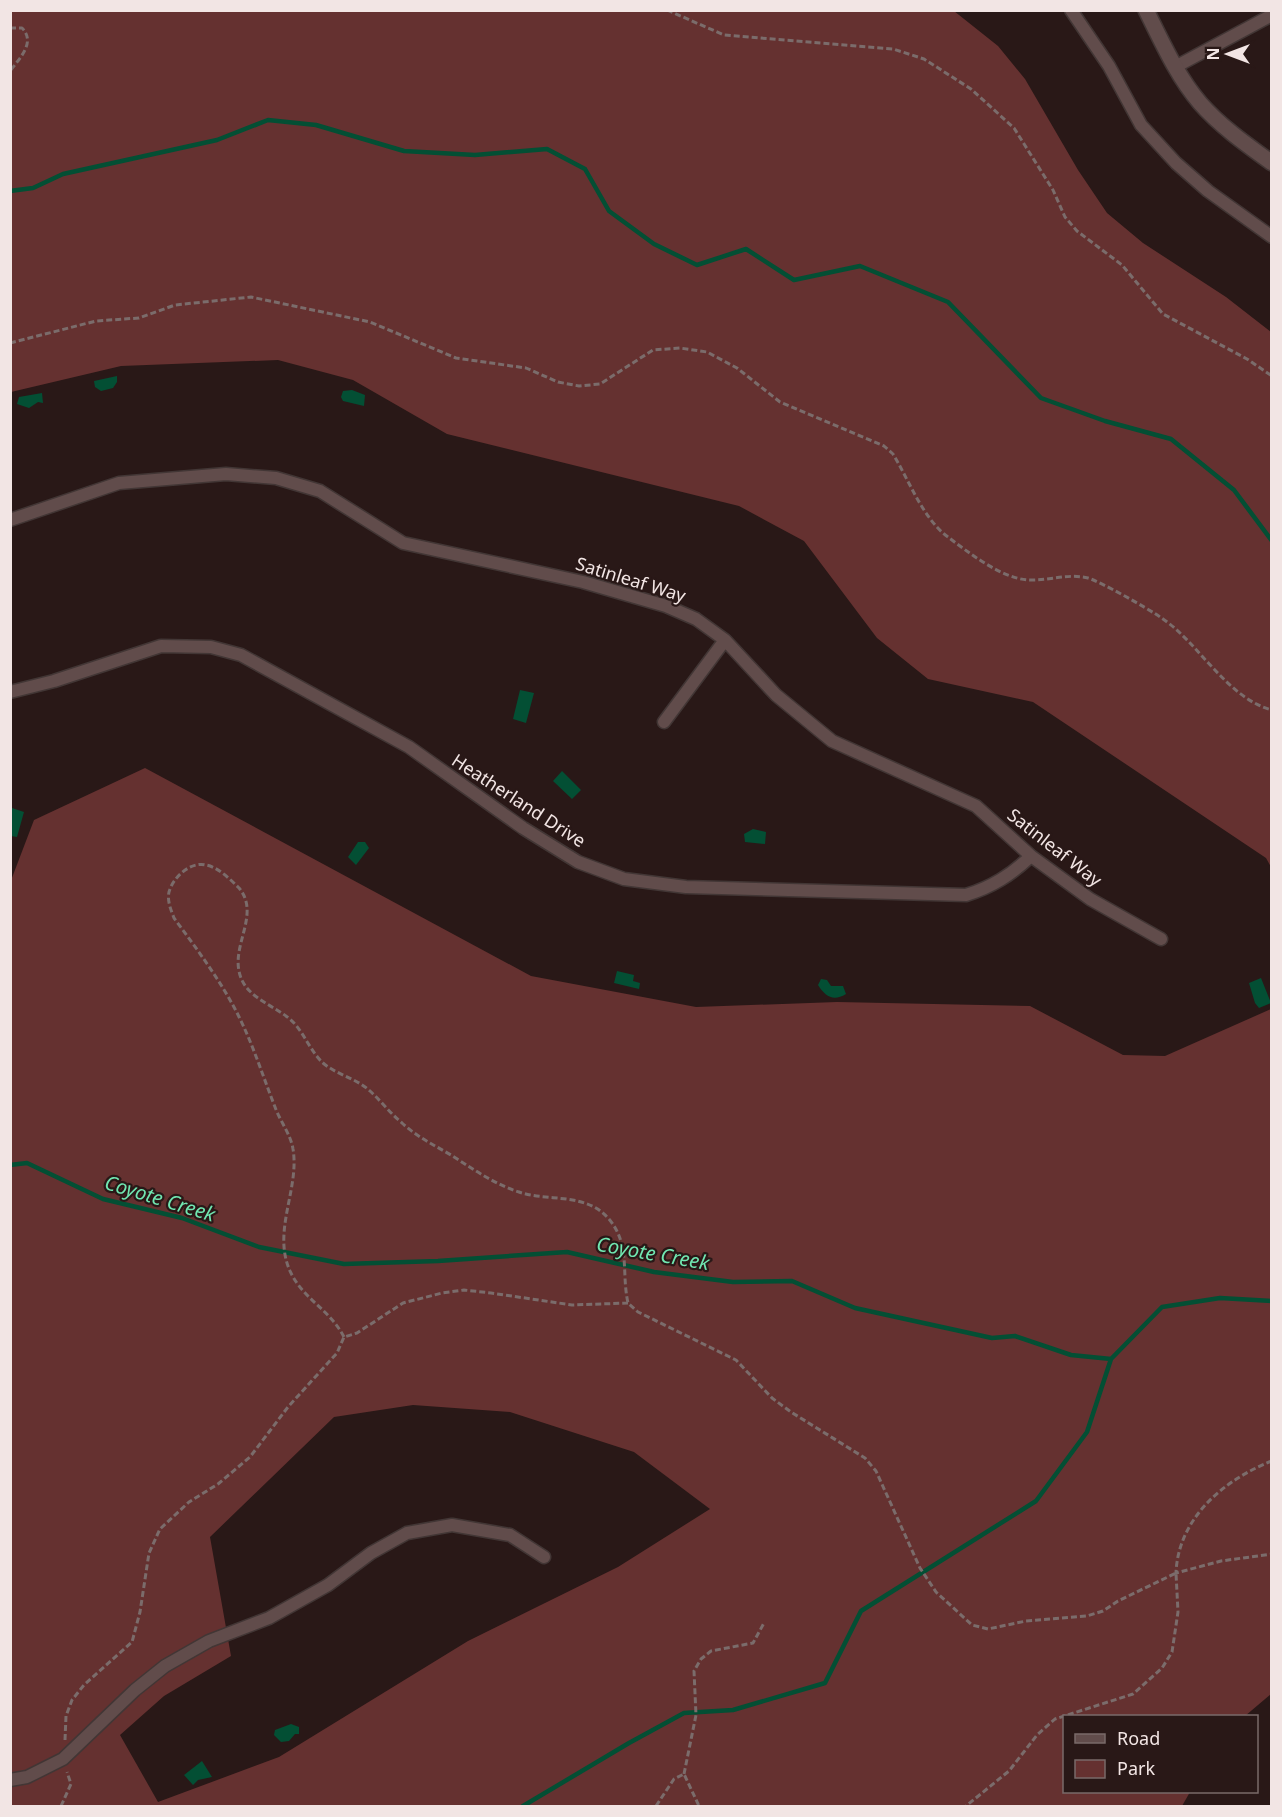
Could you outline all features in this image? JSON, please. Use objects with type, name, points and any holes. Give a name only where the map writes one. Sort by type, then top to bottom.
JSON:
[{"type":"street","points":[[1071,10],[1109,66],[1142,125],[1176,163],[1208,191],[1272,237]]},
{"type":"street","points":[[1146,10],[1175,68],[1200,103],[1238,139],[1272,163]]},
{"type":"street","points":[[1175,68],[1272,15]]},
{"type":"street","name":"Satinleaf Way","points":[[10,520],[119,483],[226,474],[276,478],[320,491],[404,543],[584,582],[666,606],[696,619],[725,640],[776,695],[832,741],[976,806],[1031,856],[1090,899],[1161,939]]},
{"type":"street","points":[[664,722],[725,640]]},
{"type":"street","name":"Heatherland Drive","points":[[10,692],[54,681],[161,646],[211,647],[241,655],[409,747],[523,828],[578,862],[624,879],[686,887],[966,895],[988,888],[1007,877],[1031,856]]},
{"type":"street","points":[[10,1780],[27,1777],[63,1759],[135,1690],[165,1666],[209,1641],[279,1613],[328,1585],[371,1553],[406,1533],[452,1525],[510,1535],[544,1557]]},
{"type":"path","points":[[667,10],[724,35],[892,48],[924,59],[970,89],[1014,128],[1053,190],[1065,217],[1077,231],[1122,265],[1163,314],[1247,359],[1272,376]]},
{"type":"path","points":[[10,28],[22,28],[28,34],[29,42],[10,71]]},
{"type":"path","points":[[10,343],[96,321],[140,318],[175,305],[251,297],[370,322],[456,358],[526,368],[558,382],[579,386],[600,384],[653,350],[680,348],[707,352],[737,368],[780,402],[884,446],[893,454],[938,530],[980,559],[1010,576],[1028,580],[1074,576],[1091,579],[1160,616],[1174,627],[1214,669],[1257,706],[1272,710]]},
{"type":"path","points":[[344,1337],[335,1319],[303,1290],[291,1274],[283,1231],[296,1167],[293,1145],[278,1115],[235,1009],[174,918],[169,904],[169,893],[174,881],[193,866],[204,864],[214,867],[238,887],[245,898],[248,909],[239,958],[239,971],[243,983],[253,994],[293,1023],[323,1063],[369,1090],[420,1138],[493,1181],[535,1197],[583,1201],[595,1207],[619,1231],[624,1245],[628,1303],[638,1312],[736,1360],[772,1398],[865,1458],[876,1471],[912,1552],[936,1592],[972,1625],[988,1629],[1026,1621],[1087,1616],[1103,1611],[1118,1601],[1176,1573],[1221,1562],[1272,1554]]},
{"type":"path","points":[[61,1806],[71,1784],[63,1759],[66,1716],[72,1700],[84,1685],[132,1642],[140,1612],[148,1553],[160,1529],[189,1502],[218,1484],[250,1457],[288,1407],[337,1353],[344,1337],[357,1333],[404,1303],[453,1292],[491,1293],[572,1305],[628,1303]]},
{"type":"path","points":[[1067,1715],[1133,1694],[1162,1668],[1172,1652],[1178,1612],[1176,1573],[1179,1544],[1198,1512],[1230,1483],[1272,1461]]},
{"type":"path","points":[[699,1806],[684,1774],[696,1715],[694,1671],[701,1659],[711,1651],[753,1643],[764,1623]]},
{"type":"path","points":[[966,1806],[1009,1771],[1037,1735],[1055,1719],[1063,1716]]},
{"type":"path","points":[[656,1806],[674,1779],[684,1774]]},
{"type":"green space","points":[[11,10],[954,11],[998,46],[1025,79],[1078,170],[1107,213],[1143,243],[1226,297],[1271,332],[1271,867],[1266,858],[1033,702],[928,679],[877,638],[804,541],[739,506],[447,434],[353,380],[278,360],[121,366],[11,392]]},
{"type":"green space","points":[[145,768],[531,976],[696,1007],[837,1002],[1030,1006],[1123,1055],[1165,1056],[1271,1009],[1271,1694],[1246,1715],[1063,1715],[1063,1793],[1189,1793],[1182,1806],[11,1806],[10,883],[34,820]],"holes":[[[413,1405],[510,1412],[634,1452],[710,1509],[618,1567],[468,1641],[279,1757],[158,1802],[120,1735],[164,1696],[231,1656],[210,1537],[334,1417]]]},
{"type":"shaded area","points":[[117,376],[117,382],[113,388],[101,391],[95,387],[94,381]]},
{"type":"shaded area","points":[[352,390],[365,395],[364,406],[343,401],[341,397],[343,391]]},
{"type":"shaded area","points":[[42,393],[43,403],[38,402],[29,408],[17,404],[19,397]]},
{"type":"shaded area","points":[[520,690],[534,693],[526,723],[513,719]]},
{"type":"shaded area","points":[[562,771],[581,790],[572,799],[553,781]]},
{"type":"shaded area","points":[[12,808],[24,812],[17,837],[11,836]]},
{"type":"shaded area","points":[[753,829],[766,832],[765,844],[745,842],[744,834]]},
{"type":"shaded area","points":[[358,842],[365,842],[369,848],[356,865],[348,857]]},
{"type":"shaded area","points":[[617,971],[634,975],[633,981],[640,983],[639,989],[614,983]]},
{"type":"shaded area","points":[[1261,978],[1271,1003],[1259,1008],[1255,1003],[1249,983]]},
{"type":"shaded area","points":[[821,979],[827,980],[831,986],[843,986],[846,994],[837,998],[830,997],[818,985]]},
{"type":"shaded area","points":[[291,1724],[299,1727],[299,1734],[295,1734],[289,1741],[281,1742],[274,1735],[275,1730]]},
{"type":"shaded area","points":[[202,1761],[212,1777],[198,1780],[193,1785],[184,1775]]},
{"type":"waterway","points":[[10,191],[33,188],[63,174],[217,140],[268,120],[316,125],[404,151],[475,155],[547,149],[585,169],[609,211],[654,244],[697,265],[746,249],[794,280],[860,266],[948,302],[1041,398],[1105,421],[1171,439],[1234,490],[1272,541]]},
{"type":"waterway","name":"Coyote Creek","points":[[10,1165],[27,1163],[103,1199],[182,1218],[259,1247],[344,1264],[438,1261],[567,1252],[654,1272],[733,1282],[792,1281],[855,1308],[992,1338],[1015,1336],[1071,1355],[1111,1359]]},
{"type":"waterway","points":[[523,1806],[684,1713],[733,1710],[825,1683],[861,1611],[1036,1501],[1087,1432],[1111,1359],[1162,1307],[1220,1298],[1272,1301]]}]
